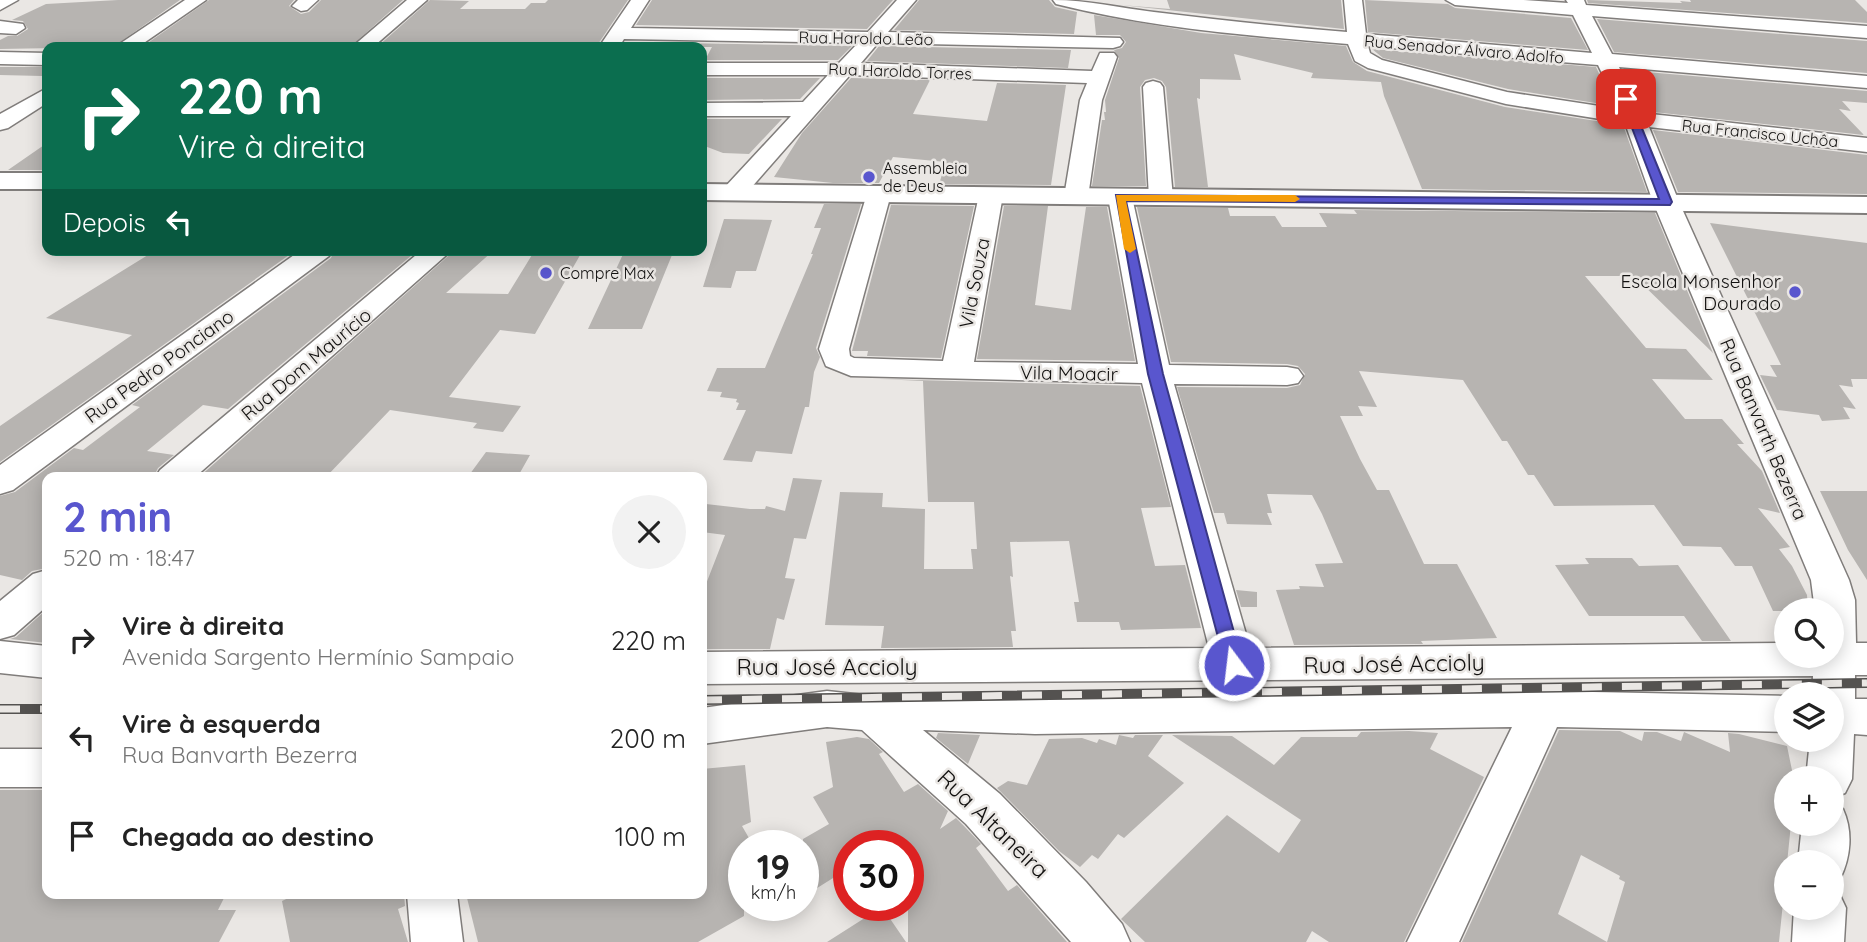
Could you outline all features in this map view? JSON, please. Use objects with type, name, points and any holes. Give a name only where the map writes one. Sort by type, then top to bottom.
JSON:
[{"type":"main road","points":[[0,181],[42,181]]},
{"type":"main road","points":[[707,192],[1867,205]]},
{"type":"street","points":[[0,5],[9,0]]},
{"type":"street","points":[[133,42],[197,0]]},
{"type":"street","points":[[368,42],[418,0]]},
{"type":"street","points":[[614,40],[640,0]]},
{"type":"street","points":[[734,192],[806,108],[846,69],[907,0]]},
{"type":"street","name":"Rua Senador Álvaro Adolfo","points":[[1062,0],[1127,7],[1361,50],[1608,62],[1867,82]]},
{"type":"street","points":[[1353,0],[1361,50]]},
{"type":"street","points":[[1455,0],[1578,5],[1867,32]]},
{"type":"street","name":"Rua Banvarth Bezerra","points":[[1578,5],[1634,118],[1666,202],[1830,580],[1850,659],[1844,695]]},
{"type":"street","points":[[1076,197],[1085,129],[1099,76],[1127,7]]},
{"type":"street","points":[[1821,8],[1867,54]]},
{"type":"street","name":"Rua Haroldo Leão","points":[[614,40],[872,38],[1113,42]]},
{"type":"street","name":"Rua Francisco Uchôa","points":[[1361,50],[1488,94],[1634,118],[1867,145]]},
{"type":"street","points":[[0,58],[42,59]]},
{"type":"street","name":"Rua Haroldo Torres","points":[[707,69],[846,69],[1099,76]]},
{"type":"street","points":[[1153,87],[1161,198]]},
{"type":"street","points":[[0,123],[11,109],[42,96]]},
{"type":"street","points":[[707,109],[806,108]]},
{"type":"street","name":"Vila Moacir","points":[[879,194],[834,349],[834,358],[839,363],[851,366],[957,371],[1287,376]]},
{"type":"street","name":"Vila Souza","points":[[957,371],[991,195]]},
{"type":"street","points":[[1120,197],[1155,374],[1234,665]]},
{"type":"street","name":"Rua Pedro Ponciano","points":[[0,482],[311,256]]},
{"type":"street","name":"Rua Dom Maurício","points":[[179,472],[432,256]]},
{"type":"street","points":[[0,624],[42,588]]},
{"type":"street","points":[[0,657],[42,661]]},
{"type":"street","name":"Rua José Accioly","points":[[707,668],[1850,659]]},
{"type":"street","name":"Rua José Accioly","points":[[707,725],[827,709],[873,714],[950,712],[1035,716],[1543,709],[1774,714]]},
{"type":"street","points":[[1433,942],[1543,709]]},
{"type":"street","name":"Rua Altaneira","points":[[873,714],[984,809],[1104,942]]},
{"type":"street","points":[[0,768],[42,768]]},
{"type":"street","points":[[433,899],[437,942]]},
{"type":"street","points":[[1818,942],[1819,920]]},
{"type":"building","points":[[180,0],[120,42],[42,42],[42,48],[0,49],[0,40],[17,36],[28,29],[23,21],[12,20],[46,4]]},
{"type":"building","points":[[209,0],[294,0],[289,6],[301,14],[309,12],[321,0],[403,0],[356,42],[149,42]]},
{"type":"building","points":[[430,0],[469,1],[460,9],[525,9],[531,3],[545,3],[548,0],[628,0],[599,42],[383,42]]},
{"type":"building","points":[[652,0],[893,0],[867,29],[636,25]]},
{"type":"building","points":[[919,0],[1049,0],[1055,7],[1077,12],[1074,34],[894,30]]},
{"type":"building","points":[[1167,0],[1341,0],[1344,29],[1121,5],[1170,9]]},
{"type":"building","points":[[1365,0],[1448,4],[1455,8],[1571,18],[1588,50],[1368,32]]},
{"type":"building","points":[[1587,0],[1682,3],[1680,1],[1691,2],[1690,0],[1855,0],[1867,12],[1867,23],[1588,3]]},
{"type":"building","points":[[1094,15],[1201,33],[1346,46],[1353,62],[1367,71],[1505,107],[1623,125],[1647,192],[1422,189],[1384,96],[1381,82],[1311,78],[1313,73],[1234,54],[1241,80],[1200,79],[1200,99],[1197,98],[1208,187],[1175,187],[1166,87],[1162,81],[1154,78],[1145,80],[1140,87],[1146,186],[1092,186],[1102,120],[1105,120],[1105,100],[1119,58],[1114,50],[1122,48],[1126,42],[1120,35],[1096,35]]},
{"type":"building","points":[[1597,19],[1867,41],[1867,73],[1614,52]]},
{"type":"building","points":[[707,43],[852,46],[838,60],[707,60],[712,47],[707,47]]},
{"type":"building","points":[[879,46],[1071,50],[1068,68],[867,61]]},
{"type":"building","points":[[1372,49],[1596,67],[1614,106],[1508,89],[1383,58]]},
{"type":"building","points":[[0,67],[42,67],[42,76],[0,75]]},
{"type":"building","points":[[1623,70],[1867,91],[1867,103],[1842,101],[1851,111],[1839,109],[1864,135],[1644,111]]},
{"type":"building","points":[[707,78],[820,78],[800,99],[707,100]]},
{"type":"building","points":[[851,78],[930,80],[913,114],[987,121],[997,83],[1066,85],[1051,185],[939,184],[946,162],[893,157],[879,183],[833,183],[774,177],[802,133]]},
{"type":"building","points":[[707,119],[782,119],[749,154],[723,153],[707,147]]},
{"type":"building","points":[[1653,130],[1867,155],[1867,194],[1678,192]]},
{"type":"building","points":[[42,146],[42,170],[8,170]]},
{"type":"building","points":[[824,204],[861,204],[816,348],[820,357],[814,372],[809,407],[805,407],[792,454],[756,451],[752,462],[723,460],[746,410],[736,410],[739,403],[736,402],[737,399],[720,397],[722,392],[707,391],[717,368],[765,368],[813,254],[821,228],[814,228]]},
{"type":"building","points":[[891,205],[974,206],[941,358],[867,356],[868,351],[852,351]]},
{"type":"building","points":[[1004,206],[1048,206],[1035,305],[1071,310],[1086,207],[1107,207],[1135,361],[977,359]]},
{"type":"building","points":[[1137,207],[1228,208],[1230,216],[1275,216],[1282,227],[1327,227],[1319,213],[1357,214],[1354,210],[1655,213],[1713,353],[1634,276],[1585,276],[1646,348],[1686,349],[1713,380],[1652,379],[1685,419],[1722,419],[1744,444],[1737,444],[1762,471],[1780,513],[1758,508],[1790,547],[1779,549],[1792,566],[1807,598],[1774,598],[1773,611],[1752,566],[1735,566],[1721,547],[1683,546],[1654,505],[1554,506],[1534,475],[1528,475],[1507,441],[1502,441],[1463,380],[1359,371],[1377,407],[1358,406],[1363,416],[1340,416],[1360,459],[1377,490],[1389,490],[1424,564],[1457,564],[1497,638],[1421,641],[1423,644],[1294,645],[1276,590],[1300,589],[1299,586],[1324,587],[1315,564],[1343,563],[1322,514],[1312,495],[1267,494],[1272,513],[1267,513],[1272,525],[1227,524],[1224,513],[1214,513],[1177,387],[1287,388],[1300,385],[1305,374],[1298,366],[1287,364],[1171,362]]},
{"type":"building","points":[[724,219],[772,220],[756,271],[736,271],[731,288],[703,287]]},
{"type":"building","name":"Escola Monsenhor Dourado","points":[[1710,223],[1867,243],[1867,379],[1851,379],[1853,387],[1839,385],[1856,409],[1843,407],[1850,419],[1822,421],[1819,415],[1777,410],[1760,375],[1777,377],[1770,365],[1781,365]]},
{"type":"building","points":[[146,256],[288,256],[0,462],[0,426],[132,335],[46,318]]},
{"type":"building","points":[[411,256],[228,409],[203,405],[147,451],[174,455],[156,472],[42,472],[42,569],[32,571],[22,580],[0,575],[0,496],[15,492],[74,448],[83,450],[140,407],[132,405],[331,258]]},
{"type":"building","points":[[448,256],[487,256],[446,293],[508,294],[531,256],[580,256],[535,334],[500,330],[449,397],[521,406],[503,432],[473,428],[477,423],[390,410],[331,472],[205,472]]},
{"type":"building","points":[[622,256],[672,256],[642,329],[588,329]]},
{"type":"building","points":[[880,379],[1140,386],[1171,507],[1141,508],[1155,566],[1185,565],[1201,628],[1121,630],[1119,622],[1077,622],[1074,602],[1079,602],[1069,541],[1010,542],[1013,577],[1010,576],[1016,631],[1011,631],[1013,647],[881,648],[884,626],[825,625],[840,492],[883,493],[882,507],[925,509],[924,569],[973,569],[971,549],[977,549],[974,502],[928,502],[923,381]]},
{"type":"building","points":[[486,452],[530,455],[520,472],[471,472]]},
{"type":"building","points":[[793,478],[822,480],[806,539],[794,538],[785,578],[795,579],[784,620],[777,618],[770,649],[707,649],[707,581],[725,535],[707,533],[707,504],[750,509],[765,509],[766,506],[785,511]]},
{"type":"building","points":[[1820,491],[1867,491],[1867,580],[1848,550]]},
{"type":"building","points":[[1585,558],[1632,558],[1639,566],[1678,565],[1731,641],[1702,641],[1684,616],[1589,616],[1555,565],[1589,564]]},
{"type":"building","points":[[1236,590],[1257,592],[1257,607],[1241,607]]},
{"type":"building","points":[[42,614],[42,642],[10,639],[16,637]]},
{"type":"building","points":[[1559,730],[1620,731],[1642,741],[1644,732],[1657,732],[1681,741],[1684,732],[1730,752],[1728,733],[1739,734],[1774,743],[1774,752],[1788,752],[1791,766],[1774,766],[1774,836],[1790,836],[1788,850],[1774,850],[1774,920],[1781,920],[1779,942],[1462,942]],"holes":[[[1581,855],[1620,876],[1619,879],[1625,882],[1607,942],[1558,914]]]},
{"type":"building","points":[[1361,732],[1438,733],[1430,749],[1484,777],[1404,942],[1329,942],[1312,931],[1306,942],[1145,942],[1121,919],[1227,815],[1279,853],[1301,820],[1172,735],[1232,736],[1274,765],[1301,737],[1357,737]]},
{"type":"building","points":[[938,733],[980,735],[968,764],[936,738]]},
{"type":"building","points":[[1119,735],[1133,738],[1135,735],[1163,735],[1148,756],[1184,783],[1124,838],[1118,834],[1098,859],[1092,855],[1080,867],[1059,851],[997,788],[1008,781],[1027,785],[1049,739],[1082,738],[1097,743],[1099,739],[1116,745]]},
{"type":"building","points":[[857,737],[869,739],[883,752],[879,754],[904,792],[918,784],[948,811],[940,829],[956,818],[981,844],[976,848],[1008,891],[1017,885],[1067,942],[908,942],[908,921],[924,921],[924,830],[833,830],[833,878],[819,887],[819,830],[829,824],[813,797],[833,787],[826,742]]},
{"type":"building","points":[[745,765],[751,822],[742,826],[744,830],[728,830],[728,921],[735,921],[698,942],[478,942],[467,899],[707,899],[707,769]]},
{"type":"building","points":[[0,790],[42,790],[42,899],[224,899],[218,910],[236,910],[219,942],[0,942]]},
{"type":"building","points":[[404,899],[405,906],[398,909],[408,942],[290,942],[282,901]]},
{"type":"building","points":[[860,921],[892,921],[906,942],[827,942]]},
{"type":"railway","points":[[707,700],[1867,683]]},
{"type":"railway","points":[[0,709],[42,709]]},
{"type":"slow traffic","points":[[1130,249],[1120,197],[1295,199]]},
{"type":"place","name":"Assembleia de Deus","points":[[869,177]]},
{"type":"place","name":"Compre Max","points":[[546,273]]},
{"type":"place","name":"Escola Monsenhor Dourado","points":[[1795,292]]},
{"type":"route","points":[[1234,665],[1155,374],[1120,197],[1666,202],[1626,99]]}]
